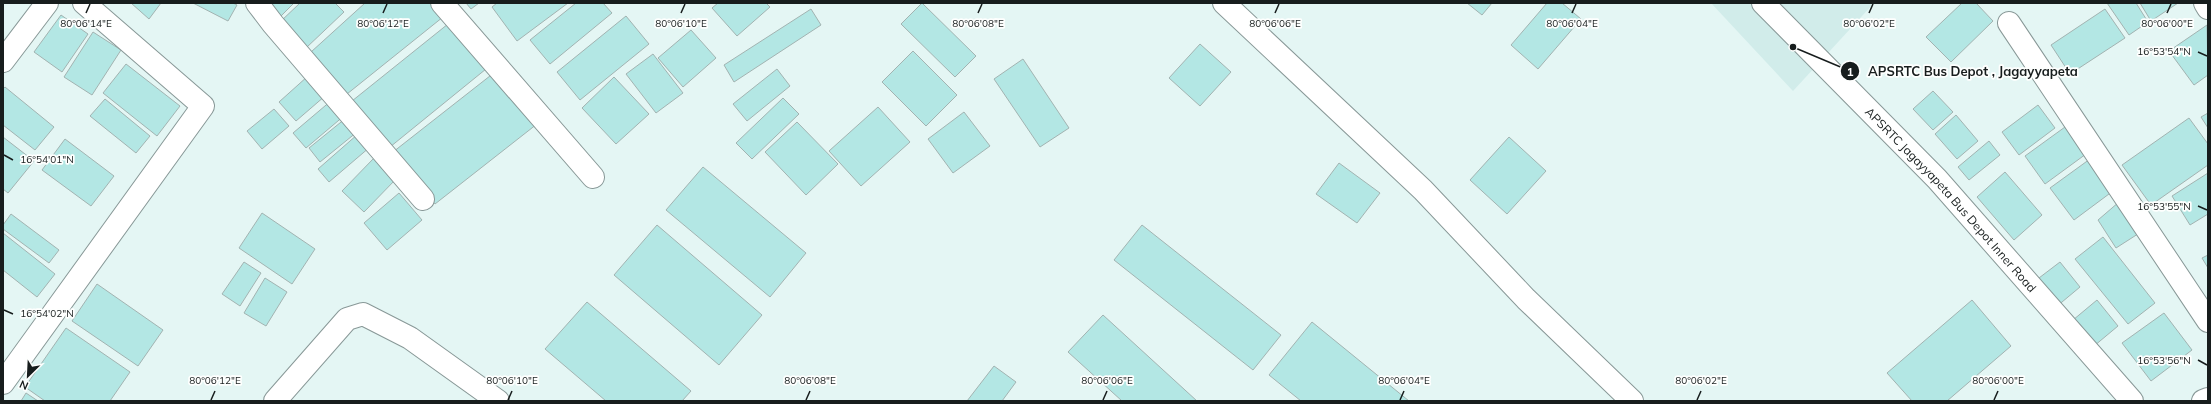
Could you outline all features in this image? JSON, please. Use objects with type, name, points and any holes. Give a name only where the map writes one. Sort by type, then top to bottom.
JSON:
[{"type":"street","points":[[3,61],[47,3]]},
{"type":"street","points":[[3,383],[203,106],[84,3]]},
{"type":"street","points":[[258,3],[273,24],[423,199]]},
{"type":"street","points":[[442,3],[593,177]]},
{"type":"street","points":[[1224,3],[1423,190],[1526,299],[1632,401]]},
{"type":"street","name":"APSRTC Jagayyapeta Bus Depot Inner Road","points":[[1763,3],[1937,179],[2132,401]]},
{"type":"street","points":[[2205,3],[2208,8]]},
{"type":"street","points":[[2009,23],[2208,321]]},
{"type":"street","points":[[274,401],[346,319],[363,314],[410,338],[498,401]]},
{"type":"street","points":[[2203,401],[2208,398]]},
{"type":"shaded area","points":[[1711,3],[1874,3],[1793,91]]},
{"type":"building","points":[[131,3],[161,3],[149,19]]},
{"type":"building","points":[[193,3],[233,3],[237,5],[228,21]]},
{"type":"building","points":[[267,3],[294,3],[280,17]]},
{"type":"building","points":[[300,3],[335,3],[344,12],[306,48],[280,22]]},
{"type":"building","points":[[365,3],[430,3],[443,17],[347,94],[311,52]]},
{"type":"building","points":[[466,3],[479,3],[471,9]]},
{"type":"building","points":[[497,3],[568,3],[517,41],[492,7]]},
{"type":"building","points":[[576,3],[603,3],[612,13],[550,64],[530,40]]},
{"type":"building","points":[[718,3],[766,3],[770,7],[737,36],[712,8]]},
{"type":"building","points":[[922,3],[976,56],[955,77],[901,24]]},
{"type":"building","points":[[1467,3],[1492,3],[1482,15]]},
{"type":"building","points":[[1547,3],[1562,3],[1581,19],[1538,69],[1511,45]]},
{"type":"building","points":[[1962,3],[1976,3],[1993,21],[1951,62],[1926,37]]},
{"type":"building","points":[[2107,3],[2136,3],[2148,22],[2129,35]]},
{"type":"building","points":[[2140,3],[2178,3],[2151,21]]},
{"type":"building","points":[[811,9],[821,25],[734,82],[724,65]]},
{"type":"building","points":[[2105,9],[2125,38],[2070,74],[2051,45]]},
{"type":"building","points":[[61,15],[88,34],[62,72],[34,52]]},
{"type":"building","points":[[626,16],[649,44],[580,100],[557,72]]},
{"type":"building","points":[[448,24],[486,69],[390,147],[352,101]]},
{"type":"building","points":[[2207,25],[2208,75],[2194,85],[2169,51]]},
{"type":"building","points":[[691,30],[716,58],[683,87],[658,58]]},
{"type":"building","points":[[93,32],[121,50],[92,95],[64,77]]},
{"type":"building","points":[[1200,44],[1231,72],[1200,106],[1169,78]]},
{"type":"building","points":[[913,51],[957,95],[926,126],[882,82]]},
{"type":"building","points":[[653,54],[683,93],[656,113],[626,74]]},
{"type":"building","points":[[1023,59],[1069,128],[1040,147],[994,79]]},
{"type":"building","points":[[126,64],[180,106],[157,136],[103,93]]},
{"type":"building","points":[[777,69],[790,86],[747,121],[733,104]]},
{"type":"building","points":[[495,72],[537,124],[435,204],[393,152]]},
{"type":"building","points":[[308,76],[325,96],[296,121],[279,102]]},
{"type":"building","points":[[614,77],[649,114],[616,144],[582,108]]},
{"type":"building","points":[[5,87],[54,127],[35,150],[3,125],[3,89]]},
{"type":"building","points":[[1933,91],[1953,112],[1933,130],[1913,109]]},
{"type":"building","points":[[783,98],[799,114],[752,159],[736,143]]},
{"type":"building","points":[[105,99],[150,136],[136,153],[90,116]]},
{"type":"building","points":[[332,100],[345,115],[306,148],[293,133]]},
{"type":"building","points":[[2038,105],[2055,128],[2019,155],[2002,132]]},
{"type":"building","points":[[878,107],[910,142],[861,186],[829,151]]},
{"type":"building","points":[[274,109],[289,126],[262,149],[247,131]]},
{"type":"building","points":[[964,112],[990,146],[953,173],[928,139]]},
{"type":"building","points":[[2208,113],[2208,128],[2201,117]]},
{"type":"building","points":[[1956,115],[1978,141],[1957,159],[1935,134]]},
{"type":"building","points":[[346,118],[357,132],[320,162],[309,148]]},
{"type":"building","points":[[2189,118],[2208,144],[2208,165],[2151,205],[2122,165]]},
{"type":"building","points":[[797,122],[838,164],[806,195],[765,152]]},
{"type":"building","points":[[2065,127],[2086,154],[2045,184],[2025,156]]},
{"type":"building","points":[[358,134],[370,147],[329,182],[318,169]]},
{"type":"building","points":[[3,137],[34,161],[8,193],[3,189]]},
{"type":"building","points":[[1509,137],[1546,171],[1507,214],[1470,180]]},
{"type":"building","points":[[65,139],[114,176],[91,206],[42,170]]},
{"type":"building","points":[[1989,141],[2000,155],[1969,180],[1958,167]]},
{"type":"building","points":[[374,158],[396,179],[364,212],[342,191]]},
{"type":"building","points":[[2090,159],[2113,191],[2074,220],[2050,188]]},
{"type":"building","points":[[1339,163],[1380,193],[1357,223],[1316,194]]},
{"type":"building","points":[[703,167],[806,253],[770,297],[666,210]]},
{"type":"building","points":[[2005,172],[2042,215],[2014,240],[1977,197]]},
{"type":"building","points":[[2208,173],[2208,214],[2190,225],[2172,196]]},
{"type":"building","points":[[399,193],[422,220],[387,250],[364,223]]},
{"type":"building","points":[[2119,202],[2141,232],[2116,248],[2098,220]]},
{"type":"building","points":[[262,213],[315,249],[292,284],[239,248]]},
{"type":"building","points":[[11,214],[59,250],[49,263],[3,229],[3,225]]},
{"type":"building","points":[[657,225],[762,315],[719,365],[614,275]]},
{"type":"building","points":[[1142,225],[1281,335],[1253,370],[1114,260]]},
{"type":"building","points":[[3,233],[55,274],[37,297],[3,270]]},
{"type":"building","points":[[2103,237],[2155,303],[2128,324],[2075,259]]},
{"type":"building","points":[[2208,255],[2208,268],[2202,258]]},
{"type":"building","points":[[244,262],[261,273],[240,306],[222,294]]},
{"type":"building","points":[[2060,262],[2080,287],[2056,307],[2035,281]]},
{"type":"building","points":[[265,278],[287,292],[266,326],[244,313]]},
{"type":"building","points":[[97,284],[163,330],[138,366],[72,321]]},
{"type":"building","points":[[1972,300],[2011,346],[1947,401],[1912,401],[1887,373]]},
{"type":"building","points":[[2097,300],[2118,326],[2094,346],[2073,320]]},
{"type":"building","points":[[587,302],[691,391],[682,401],[606,401],[545,349]]},
{"type":"building","points":[[2164,313],[2192,350],[2151,381],[2122,343]]},
{"type":"building","points":[[1103,315],[1197,401],[1122,401],[1068,352]]},
{"type":"building","points":[[1312,322],[1409,401],[1301,401],[1269,375]]},
{"type":"building","points":[[66,328],[130,372],[110,401],[45,401],[25,387]]},
{"type":"building","points":[[994,366],[1016,382],[1002,401],[967,401]]},
{"type":"building","points":[[26,393],[38,401],[21,401]]},
{"type":"place","name":"APSRTC Bus Depot , Jagayyapeta","points":[[1793,47]]}]
